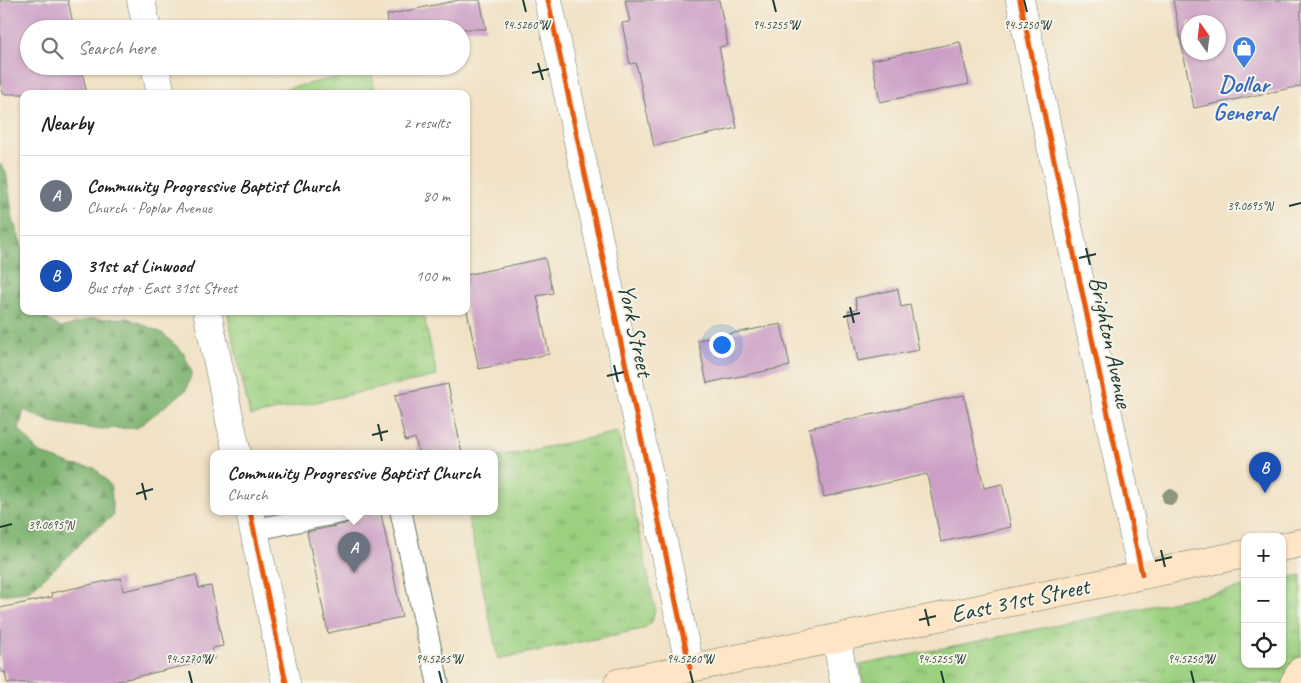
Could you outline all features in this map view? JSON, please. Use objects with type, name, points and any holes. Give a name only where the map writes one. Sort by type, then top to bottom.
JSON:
[{"type":"main road","points":[[1286,546],[1301,543]]},
{"type":"main road","name":"East 31st Street","points":[[618,683],[1241,555]]},
{"type":"main road","points":[[1294,683],[1301,671]]},
{"type":"street","points":[[141,0],[145,20]]},
{"type":"street","name":"York Street","points":[[548,0],[690,668]]},
{"type":"street","name":"Brighton Avenue","points":[[1020,0],[1142,574]]},
{"type":"street","points":[[157,75],[160,90]]},
{"type":"street","points":[[208,315],[236,450]]},
{"type":"street","points":[[251,521],[286,683]]},
{"type":"street","points":[[837,639],[844,683]]},
{"type":"lane","points":[[251,521],[313,515]]},
{"type":"lane","points":[[402,515],[438,683]]},
{"type":"green space","points":[[348,75],[372,75],[375,90],[280,90]]},
{"type":"green space","points":[[0,164],[6,171],[13,219],[20,241],[20,315],[42,315],[61,328],[91,319],[128,318],[162,333],[183,352],[192,372],[186,390],[137,428],[95,429],[50,422],[24,410],[19,429],[38,452],[72,465],[95,468],[111,486],[113,516],[90,533],[73,552],[28,592],[0,595]]},
{"type":"green space","points":[[228,315],[424,315],[437,376],[250,416]]},
{"type":"green space","points":[[618,432],[655,609],[652,622],[643,629],[498,659],[468,515],[498,515],[498,457]]},
{"type":"green space","points":[[1301,575],[1301,683],[863,683],[860,665],[1241,588],[1241,668],[1286,668],[1286,578]]},
{"type":"building","points":[[0,0],[68,0],[72,20],[20,20],[20,75],[83,75],[86,90],[20,90],[20,94],[3,94],[0,81]]},
{"type":"building","points":[[459,0],[480,0],[486,29],[470,29],[470,20],[388,20],[387,15]]},
{"type":"building","points":[[625,0],[719,0],[728,45],[719,47],[737,128],[654,146],[636,63],[630,64],[622,23],[630,22]]},
{"type":"building","name":"Dollar General","points":[[1173,0],[1301,0],[1301,86],[1194,108],[1185,60],[1226,60],[1226,15],[1181,15],[1181,41]]},
{"type":"building","points":[[960,42],[969,84],[880,102],[872,60]]},
{"type":"building","points":[[545,258],[553,293],[537,296],[549,354],[479,369],[468,315],[470,315],[470,274]]},
{"type":"building","points":[[898,289],[901,307],[910,305],[919,350],[858,361],[848,311],[857,309],[855,298]]},
{"type":"building","points":[[781,324],[790,366],[707,383],[698,340]]},
{"type":"building","points":[[448,384],[461,450],[418,450],[415,438],[405,441],[395,395]]},
{"type":"building","points":[[964,395],[984,488],[1002,484],[1011,527],[941,542],[927,474],[824,497],[809,428]]},
{"type":"building","points":[[381,515],[402,617],[328,633],[307,532],[345,524],[353,519]]},
{"type":"building","points":[[196,575],[199,588],[211,586],[223,646],[212,648],[214,659],[109,683],[7,683],[5,672],[0,672],[0,608],[52,597],[51,593],[121,578],[123,591]]},
{"type":"cycle path","points":[[548,0],[690,668]]},
{"type":"cycle path","points":[[1020,0],[1142,574]]},
{"type":"cycle path","points":[[251,515],[286,683]]},
{"type":"place","name":"Dollar General","points":[[1244,69]]},
{"type":"place","name":"31st at Linwood","points":[[1265,493]]},
{"type":"place","name":"Community Progressive Baptist Church","points":[[354,573]]}]
